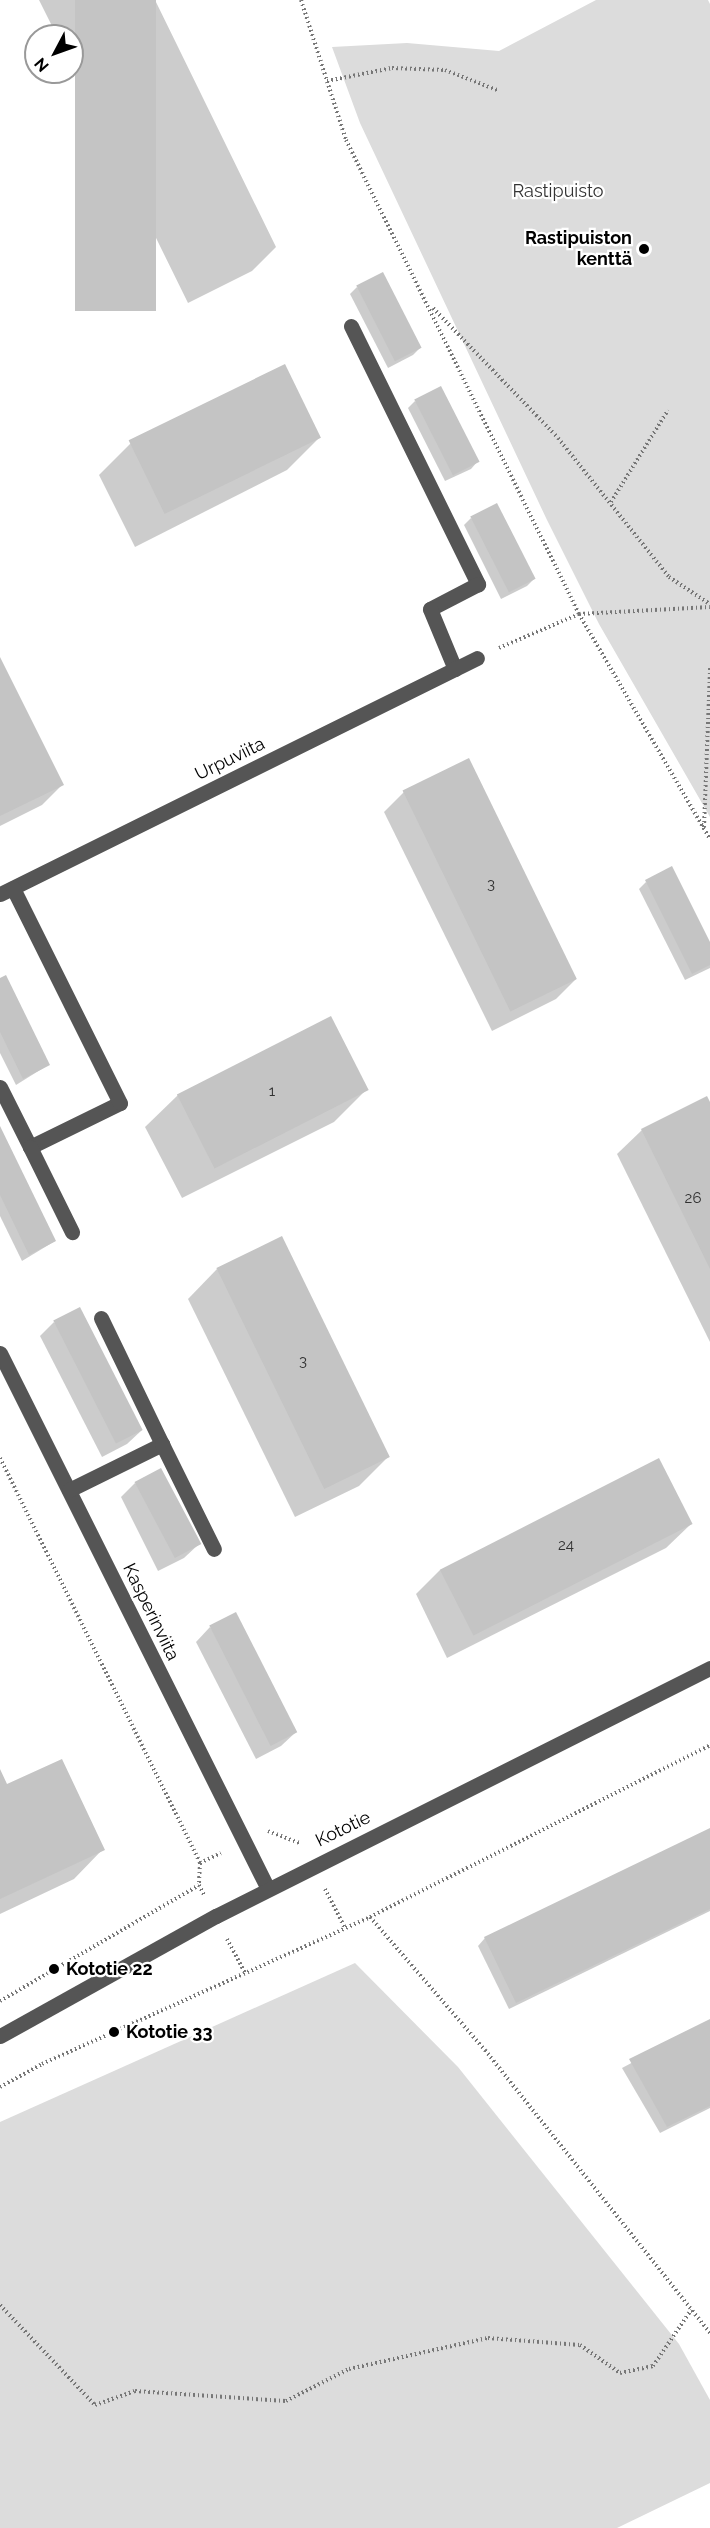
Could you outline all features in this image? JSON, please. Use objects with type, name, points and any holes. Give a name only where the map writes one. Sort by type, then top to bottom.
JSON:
[{"type":"street","points":[[351,326],[478,584],[430,609],[455,669]]},
{"type":"street","name":"Urpuviita","points":[[6,891],[477,658]]},
{"type":"street","points":[[6,891],[120,1103],[30,1147]]},
{"type":"street","points":[[0,1087],[72,1232]]},
{"type":"street","points":[[101,1318],[214,1549]]},
{"type":"street","name":"Kasperinviita","points":[[0,1353],[268,1889]]},
{"type":"street","points":[[69,1490],[162,1444]]},
{"type":"street","name":"Kototie","points":[[0,2036],[268,1889],[710,1668]]},
{"type":"path","points":[[301,0],[346,140],[429,304],[579,614],[710,839]]},
{"type":"path","points":[[327,81],[392,68],[434,70],[497,90]]},
{"type":"path","points":[[429,304],[558,438],[669,577],[710,606]]},
{"type":"path","points":[[611,502],[668,410]]},
{"type":"path","points":[[477,658],[579,614],[710,606]]},
{"type":"path","points":[[704,828],[710,668]]},
{"type":"path","points":[[0,1458],[200,1863],[199,1885],[245,1973]]},
{"type":"path","points":[[0,2087],[42,2064],[370,1917],[710,1745]]},
{"type":"path","points":[[0,2001],[199,1885]]},
{"type":"path","points":[[370,1917],[485,2050],[710,2333]]},
{"type":"path","points":[[0,2305],[95,2405],[135,2391],[286,2401],[349,2369],[488,2338],[580,2345],[620,2373],[653,2366],[692,2310]]},
{"type":"green space","name":"Rastipuisto","points":[[596,0],[708,0],[710,4],[710,817],[599,624],[547,520],[360,123],[332,47],[407,43],[499,51]]},
{"type":"green space","points":[[355,1963],[458,2067],[679,2344],[710,2400],[710,2483],[617,2528],[0,2528],[0,2122]]},
{"type":"building","points":[[75,0],[156,0],[156,311],[75,311],[75,84],[84,84],[84,24],[75,24]]},
{"type":"building","points":[[383,272],[422,348],[395,361],[356,286]]},
{"type":"building","points":[[285,364],[321,438],[165,514],[129,440]]},
{"type":"building","points":[[441,386],[480,462],[453,475],[414,400]]},
{"type":"building","points":[[497,503],[536,579],[509,592],[470,517]]},
{"type":"building","points":[[0,657],[64,785],[0,816]]},
{"type":"building","points":[[469,758],[577,979],[510,1012],[402,790]]},
{"type":"building","points":[[672,866],[710,942],[710,965],[692,974],[645,880]]},
{"type":"building","points":[[6,975],[50,1065],[23,1079],[0,1032],[0,978]]},
{"type":"building","points":[[331,1016],[369,1090],[215,1168],[177,1095]]},
{"type":"building","points":[[707,1096],[710,1102],[710,1269],[641,1129]]},
{"type":"building","points":[[0,1126],[56,1241],[29,1255],[0,1195]]},
{"type":"building","points":[[282,1236],[390,1457],[324,1489],[216,1268]]},
{"type":"building","points":[[80,1307],[143,1430],[116,1444],[53,1321]]},
{"type":"building","points":[[659,1458],[693,1524],[473,1636],[440,1570]]},
{"type":"building","points":[[161,1468],[201,1544],[175,1558],[135,1482]]},
{"type":"building","points":[[236,1612],[297,1732],[271,1746],[209,1626]]},
{"type":"building","points":[[62,1759],[105,1850],[0,1899],[0,1769],[7,1784]]},
{"type":"building","points":[[710,1828],[710,1909],[516,2003],[484,1937]]},
{"type":"building","points":[[710,2019],[710,2106],[667,2127],[629,2059]]},
{"type":"place","name":"Rastipuiston kenttä","points":[[644,249]]},
{"type":"place","name":"Kototie 22","points":[[54,1969]]},
{"type":"place","name":"Kototie 33","points":[[114,2032]]}]
